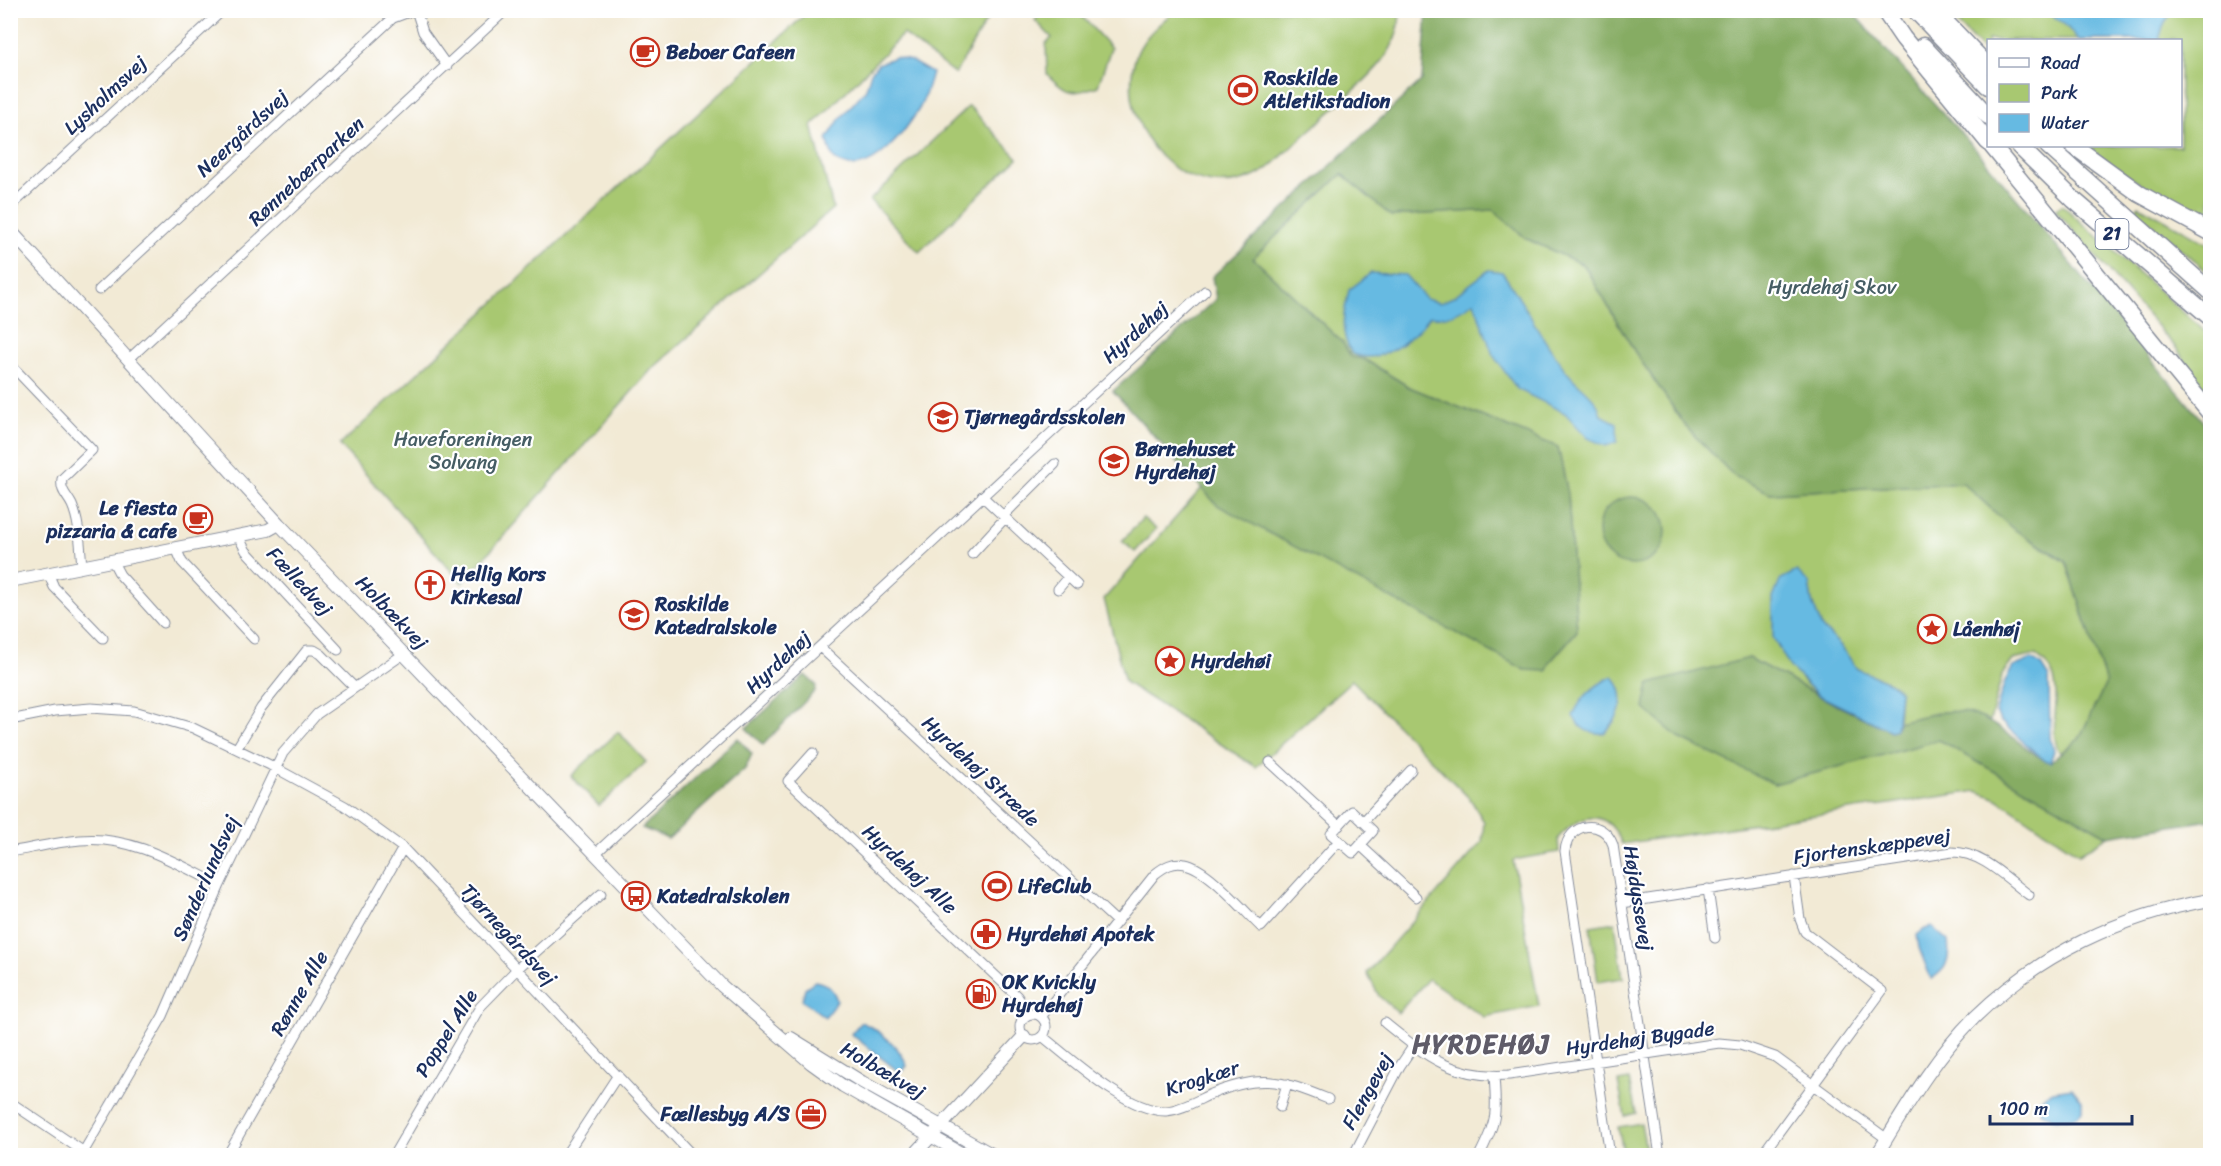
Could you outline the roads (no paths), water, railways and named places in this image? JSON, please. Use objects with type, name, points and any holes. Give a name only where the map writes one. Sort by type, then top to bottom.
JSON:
[{"type":"highway","points":[[1884,10],[1903,38],[1987,140]]},
{"type":"highway","points":[[1890,10],[1987,114]]},
{"type":"highway","points":[[1915,10],[1987,84]]},
{"type":"highway","points":[[1934,10],[1987,64]]},
{"type":"highway","points":[[1993,147],[2211,413]]},
{"type":"highway","name":"21","points":[[2020,147],[2074,200],[2211,317]]},
{"type":"highway","name":"21","points":[[2049,147],[2211,291]]},
{"type":"highway","points":[[2075,147],[2140,194],[2211,232]]},
{"type":"street","name":"Lysholmsvej","points":[[10,207],[223,10]]},
{"type":"street","points":[[415,10],[423,32],[447,66]]},
{"type":"street","name":"Neergårdsvej","points":[[99,290],[393,18],[415,10]]},
{"type":"street","name":"Rønnebærparken","points":[[129,359],[506,10]]},
{"type":"street","name":"Holbækvej","points":[[10,230],[279,524],[596,853],[692,957],[752,1014],[843,1086],[966,1155]]},
{"type":"street","name":"Hyrdehøj","points":[[596,853],[1205,291]]},
{"type":"street","points":[[10,364],[92,450],[62,479],[61,488],[72,505],[76,519],[82,566]]},
{"type":"street","points":[[972,554],[1055,464]]},
{"type":"street","points":[[982,496],[1077,585]]},
{"type":"street","name":"Fælledvej","points":[[10,581],[268,530],[279,524]]},
{"type":"street","name":"Fælledvej","points":[[237,536],[246,551],[338,650]]},
{"type":"street","points":[[176,548],[182,562],[254,639]]},
{"type":"street","points":[[112,560],[120,575],[163,623]]},
{"type":"street","points":[[48,573],[54,587],[103,638]]},
{"type":"street","points":[[1058,589],[1068,577]]},
{"type":"street","name":"Hyrdehøj Stræde","points":[[820,647],[1117,922]]},
{"type":"street","points":[[237,748],[261,708],[307,650],[321,654],[354,687]]},
{"type":"street","name":"Sønderlundsvej","points":[[85,1154],[163,1016],[220,885],[275,768],[302,729],[354,687],[405,653]]},
{"type":"street","name":"Tjørnegårdsvej","points":[[10,720],[55,711],[91,708],[134,711],[194,728],[237,748],[345,806],[403,848],[693,1155]]},
{"type":"street","name":"Hyrdehøj Alle","points":[[813,753],[788,781],[1017,996],[1029,1014]]},
{"type":"street","points":[[1270,762],[1339,826]]},
{"type":"street","points":[[1364,822],[1411,770]]},
{"type":"street","points":[[1352,811],[1373,831],[1353,854],[1331,834],[1339,826],[1352,811]]},
{"type":"street","name":"Højdyssevej","points":[[1610,1155],[1565,851],[1566,843],[1575,830],[1590,825],[1605,831],[1610,837],[1660,1155]]},
{"type":"street","points":[[10,852],[79,840],[106,840],[163,856],[220,885]]},
{"type":"street","points":[[1041,1017],[1155,874],[1166,866],[1176,863],[1200,870],[1261,927],[1339,841]]},
{"type":"street","points":[[1360,845],[1416,897]]},
{"type":"street","name":"Rønne Alle","points":[[227,1155],[403,848]]},
{"type":"street","name":"Fjortenskæppevej","points":[[1622,903],[1965,852],[1978,857],[2029,895]]},
{"type":"street","points":[[1761,1155],[1882,991],[1805,932],[1800,919],[1794,876]]},
{"type":"street","points":[[1708,889],[1715,938]]},
{"type":"street","name":"Poppel Alle","points":[[393,1155],[480,1007],[517,969],[601,894]]},
{"type":"street","points":[[1876,1155],[1947,1050],[1973,1019],[2006,990],[2059,953],[2111,927],[2164,909],[2211,900]]},
{"type":"street","name":"Holbækvej","points":[[752,1014],[862,1082],[995,1155]]},
{"type":"street","points":[[1029,1014],[1041,1017],[1046,1028],[1042,1036],[1033,1040],[1024,1036],[1020,1023],[1029,1014]]},
{"type":"street","name":"Hyrdehøj Bygade","points":[[1385,1023],[1414,1045],[1459,1072],[1494,1076],[1719,1043],[1740,1045],[1775,1057],[1887,1139]]},
{"type":"street","points":[[913,1155],[1024,1036]]},
{"type":"street","name":"Krogkær","points":[[1042,1036],[1090,1074],[1127,1098],[1154,1109],[1166,1111],[1181,1107],[1239,1083],[1269,1081],[1287,1084],[1328,1099]]},
{"type":"street","name":"Flengevej","points":[[1353,1155],[1400,1066],[1414,1045]]},
{"type":"street","points":[[565,1155],[618,1075]]},
{"type":"street","points":[[1479,1155],[1493,1128],[1497,1113],[1494,1076]]},
{"type":"street","points":[[1280,1107],[1287,1084]]},
{"type":"street","points":[[10,1102],[85,1154]]},
{"type":"water","points":[[2046,11],[2172,11],[2163,26],[2159,39],[2078,39],[2064,24]]},
{"type":"water","points":[[895,57],[911,61],[932,73],[919,109],[897,139],[877,157],[856,166],[838,162],[832,155],[827,139],[839,120],[866,89],[871,72],[878,64]]},
{"type":"water","points":[[1489,270],[1502,272],[1567,372],[1596,402],[1601,415],[1617,423],[1617,442],[1606,446],[1588,438],[1565,413],[1517,389],[1493,355],[1474,302],[1453,314],[1430,316],[1406,341],[1386,353],[1364,357],[1352,354],[1344,330],[1344,315],[1349,290],[1371,273],[1405,275],[1426,299],[1440,303],[1453,297]]},
{"type":"water","points":[[1797,571],[1809,583],[1812,602],[1822,628],[1840,645],[1857,669],[1891,683],[1900,691],[1896,729],[1891,731],[1818,695],[1790,667],[1773,637],[1773,598],[1781,579]]},
{"type":"water","points":[[2032,659],[2041,665],[2049,678],[2050,738],[2054,751],[2050,762],[2044,760],[2000,721],[1996,711],[2005,681],[2013,667]]},
{"type":"water","points":[[1613,676],[1621,692],[1619,713],[1605,733],[1586,730],[1573,716],[1576,709],[1589,692]]},
{"type":"water","points":[[1932,927],[1948,941],[1949,953],[1947,963],[1931,979],[1919,948],[1917,935]]},
{"type":"water","points":[[815,981],[829,987],[837,1001],[825,1017],[802,1000],[805,988]]},
{"type":"water","points":[[861,1022],[882,1034],[895,1046],[907,1066],[902,1071],[898,1071],[851,1034]]},
{"type":"water","points":[[2072,1088],[2082,1101],[2082,1111],[2077,1116],[2056,1120],[2040,1111],[2040,1099],[2053,1091]]},
{"type":"place","name":"Beboer Cafeen","points":[[645,52]]},
{"type":"place","name":"Roskilde Atletikstadion","points":[[1243,90]]},
{"type":"place","name":"Tjørnegårdsskolen","points":[[943,417]]},
{"type":"place","name":"Børnehuset Hyrdehøj","points":[[1114,461]]},
{"type":"place","name":"Le fiesta pizzaria & cafe","points":[[198,519]]},
{"type":"place","name":"Hellig Kors Kirkesal","points":[[430,585]]},
{"type":"place","name":"Roskilde Katedralskole","points":[[634,615]]},
{"type":"place","name":"Låenhøj","points":[[1932,629]]},
{"type":"place","name":"Hyrdehøi","points":[[1170,661]]},
{"type":"place","name":"LifeClub","points":[[997,886]]},
{"type":"place","name":"Katedralskolen","points":[[636,896]]},
{"type":"place","name":"Hyrdehøi Apotek","points":[[986,934]]},
{"type":"place","name":"OK Kvickly Hyrdehøj","points":[[981,994]]},
{"type":"place","name":"Fællesbyg A/S","points":[[811,1114]]},
{"type":"district","name":"HYRDEHØJ","points":[[1481,1044]]},
{"type":"park label","name":"Hyrdehøj Skov","points":[[1832,287]]},
{"type":"park label","name":"Haveforeningen Solvang","points":[[463,450]]}]
